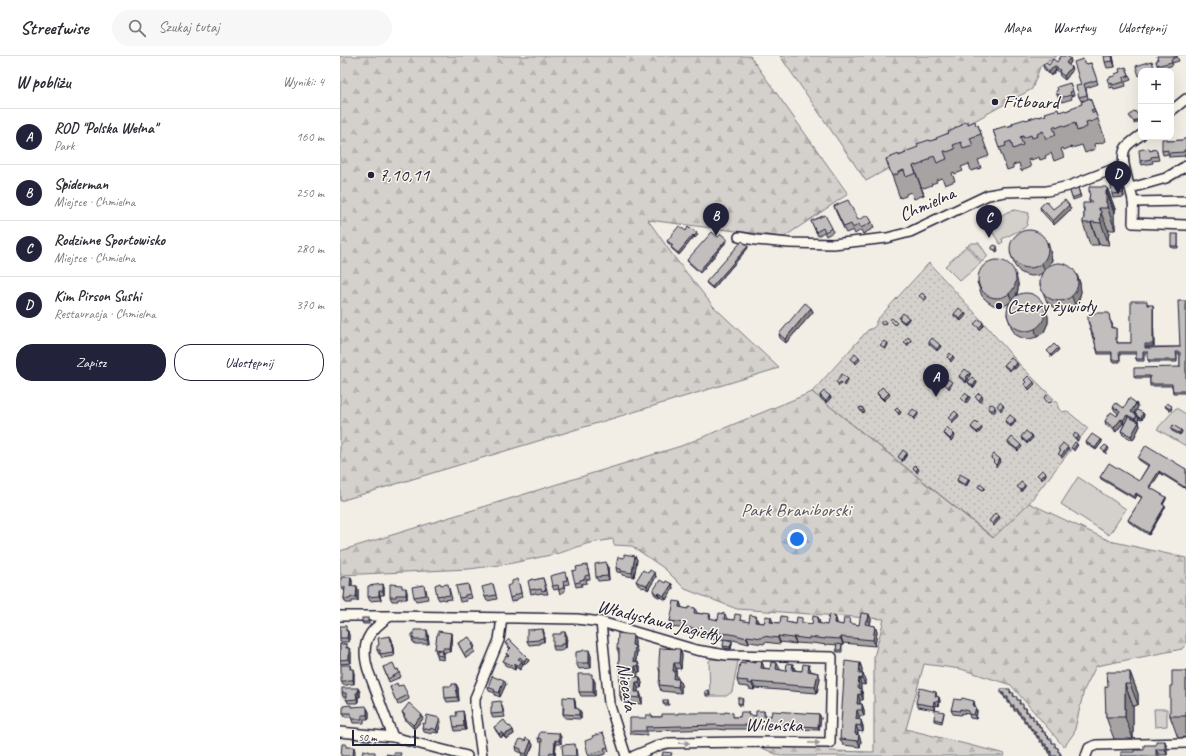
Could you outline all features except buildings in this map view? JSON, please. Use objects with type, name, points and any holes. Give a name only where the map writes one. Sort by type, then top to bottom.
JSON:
[{"type":"street","points":[[1174,109],[1186,99]]},
{"type":"street","points":[[1138,137],[1125,148],[1123,155],[1124,165],[1131,188],[1133,223],[1186,224]]},
{"type":"street","name":"Chmielna","points":[[739,237],[789,243],[833,244],[887,238],[910,232],[988,195],[1005,192],[1047,191],[1069,186],[1124,165]]},
{"type":"street","points":[[1131,188],[1166,178],[1186,166]]},
{"type":"street","points":[[1133,202],[1186,201]]},
{"type":"street","name":"Władysława Jagiełły","points":[[340,616],[577,619],[601,622],[712,654],[832,657]]},
{"type":"street","points":[[390,616],[379,623],[371,631],[366,641],[365,661],[393,737]]},
{"type":"street","points":[[482,756],[475,698],[499,640],[502,618]]},
{"type":"street","name":"Niecała","points":[[601,622],[612,714],[626,756]]},
{"type":"street","name":"Wileńska","points":[[634,756],[668,743],[830,743],[832,657]]},
{"type":"street","points":[[340,732],[393,737],[466,756]]},
{"type":"street","points":[[1086,756],[1089,748],[1096,745],[1186,743]]},
{"type":"green space","points":[[340,56],[750,56],[848,194],[784,237],[648,220],[674,257],[713,306],[779,368],[340,501]]},
{"type":"green space","points":[[780,56],[1057,56],[1040,67],[1032,89],[866,181]]},
{"type":"green space","points":[[1015,210],[1029,213],[1027,225],[1002,239],[1003,242],[1000,244],[989,224],[1007,212]]},
{"type":"green space","points":[[972,243],[979,243],[987,255],[982,262],[968,245]]},
{"type":"green space","points":[[967,246],[981,263],[960,281],[945,266]]},
{"type":"green space","points":[[929,263],[1020,365],[1058,403],[1058,408],[1062,412],[1067,411],[1088,428],[1029,503],[994,538],[812,392],[868,330],[876,325],[876,321]]},
{"type":"green space","name":"Park Braniborski","points":[[812,392],[993,538],[1029,503],[1110,541],[1186,558],[1186,644],[1182,649],[1096,666],[1084,690],[1074,733],[1064,747],[1011,685],[961,669],[924,664],[906,729],[1005,754],[1004,756],[780,756],[758,746],[827,747],[830,751],[874,752],[874,657],[884,619],[737,609],[685,589],[665,569],[632,546],[614,545],[613,539],[586,544],[560,553],[508,564],[469,569],[340,575],[340,551],[681,446]]},
{"type":"green space","points":[[1176,408],[1186,414],[1186,446],[1157,429]]},
{"type":"green space","points":[[1078,477],[1126,509],[1109,535],[1061,504]]},
{"type":"green space","points":[[711,659],[738,661],[732,692],[726,696],[710,696],[709,661]]},
{"type":"green space","points":[[1154,709],[1167,709],[1167,726],[1155,727]]},
{"type":"place","name":"Fitboard","points":[[995,102]]},
{"type":"place","name":"7,10,11","points":[[371,175]]},
{"type":"place","name":"Kim Pirson Sushi","points":[[1118,194]]},
{"type":"place","name":"Spiderman","points":[[716,236]]},
{"type":"place","name":"Rodzinne Sportowisko","points":[[989,238]]},
{"type":"place","name":"Cztery żywioły","points":[[999,306]]},
{"type":"place","name":"ROD \"Polska Wełna\"","points":[[936,397]]}]
